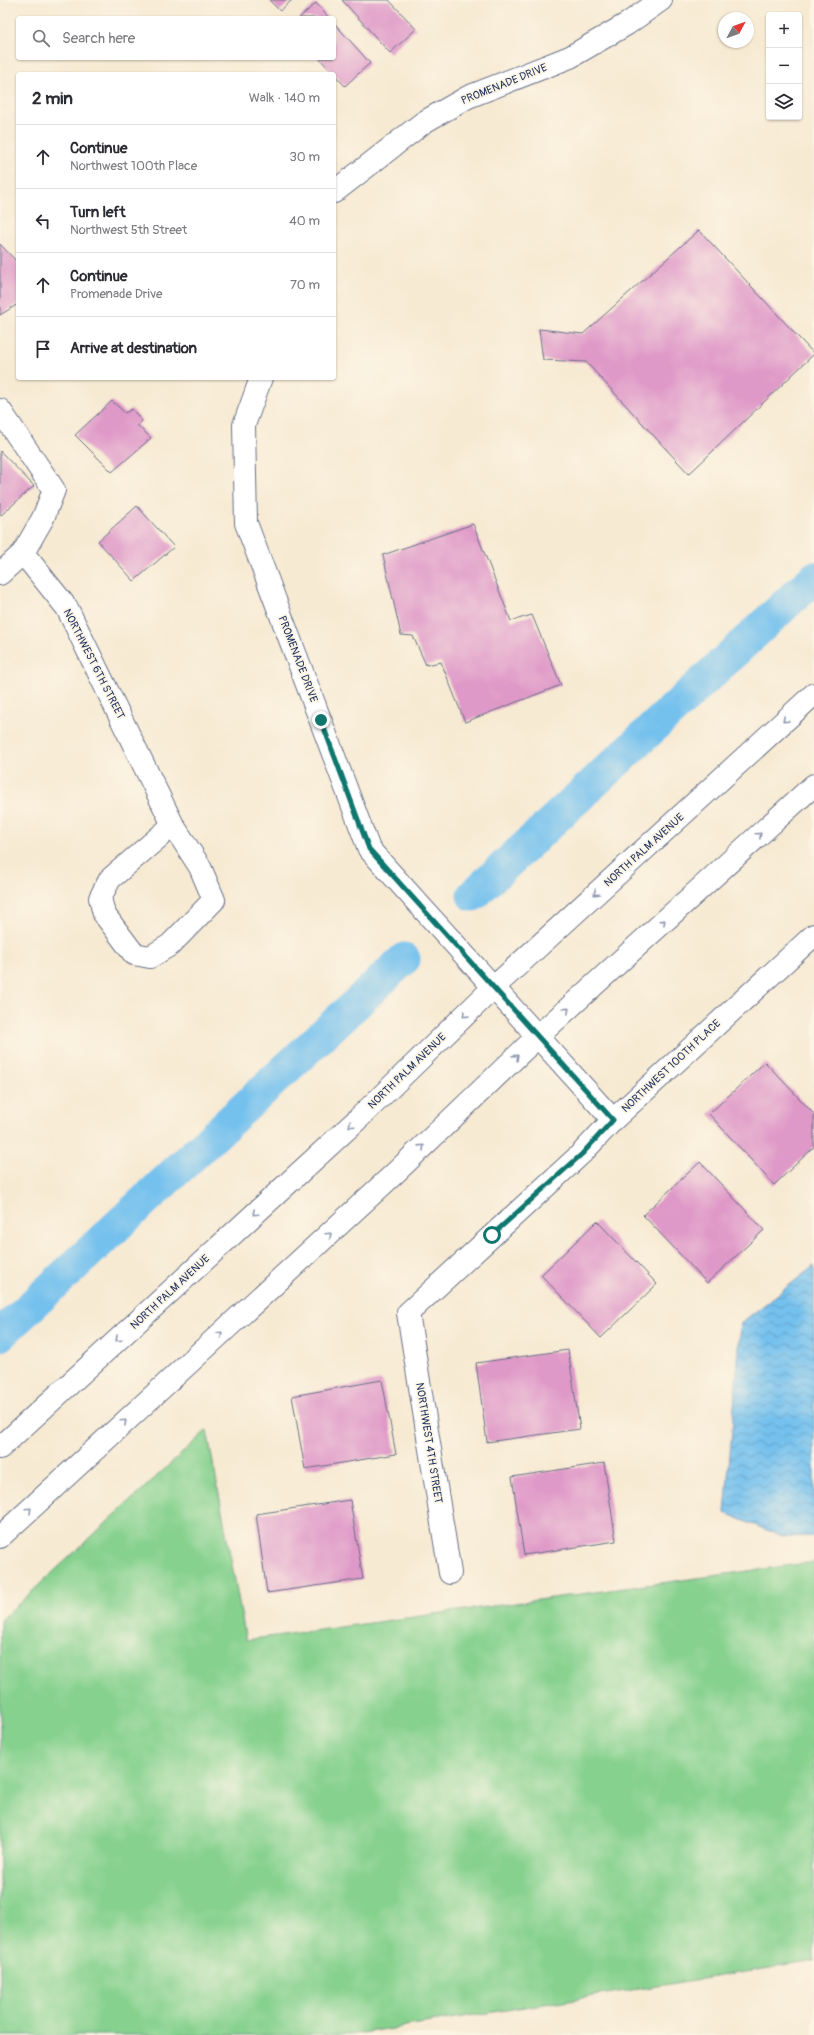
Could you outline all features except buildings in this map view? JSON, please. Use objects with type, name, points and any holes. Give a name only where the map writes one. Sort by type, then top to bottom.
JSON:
[{"type":"street","name":"PROMENADE DRIVE","points":[[336,190],[424,122],[468,97],[570,57],[627,24],[661,0]]},
{"type":"street","name":"PROMENADE DRIVE","points":[[260,380],[244,425],[246,523],[369,849],[613,1120]]},
{"type":"street","points":[[0,410],[54,490],[43,518],[23,553],[0,574]]},
{"type":"street","name":"NORTHWEST 6TH STREET","points":[[23,553],[67,608],[174,825],[200,867],[214,900],[170,945],[150,957],[134,954],[104,914],[100,898],[110,879],[174,825]]},
{"type":"street","name":"NORTH PALM AVENUE","points":[[0,1448],[359,1118],[493,988],[814,694]]},
{"type":"street","points":[[0,1537],[394,1174],[538,1036],[814,785]]},
{"type":"street","name":"NORTHWEST 100TH PLACE","points":[[408,1313],[582,1154],[613,1120],[814,935]]},
{"type":"street","name":"NORTHWEST 4TH STREET","points":[[408,1313],[450,1573]]},
{"type":"green space","points":[[207,1430],[246,1640],[814,1562],[814,1961],[349,2035],[0,2035],[0,1621]]},
{"type":"water","points":[[814,1266],[814,1536],[784,1537],[725,1513],[741,1323]]},
{"type":"waterway","points":[[473,895],[814,578]]},
{"type":"waterway","points":[[0,1335],[404,959]]},
{"type":"route","points":[[321,720],[369,849],[613,1120],[582,1154],[492,1235]]}]
